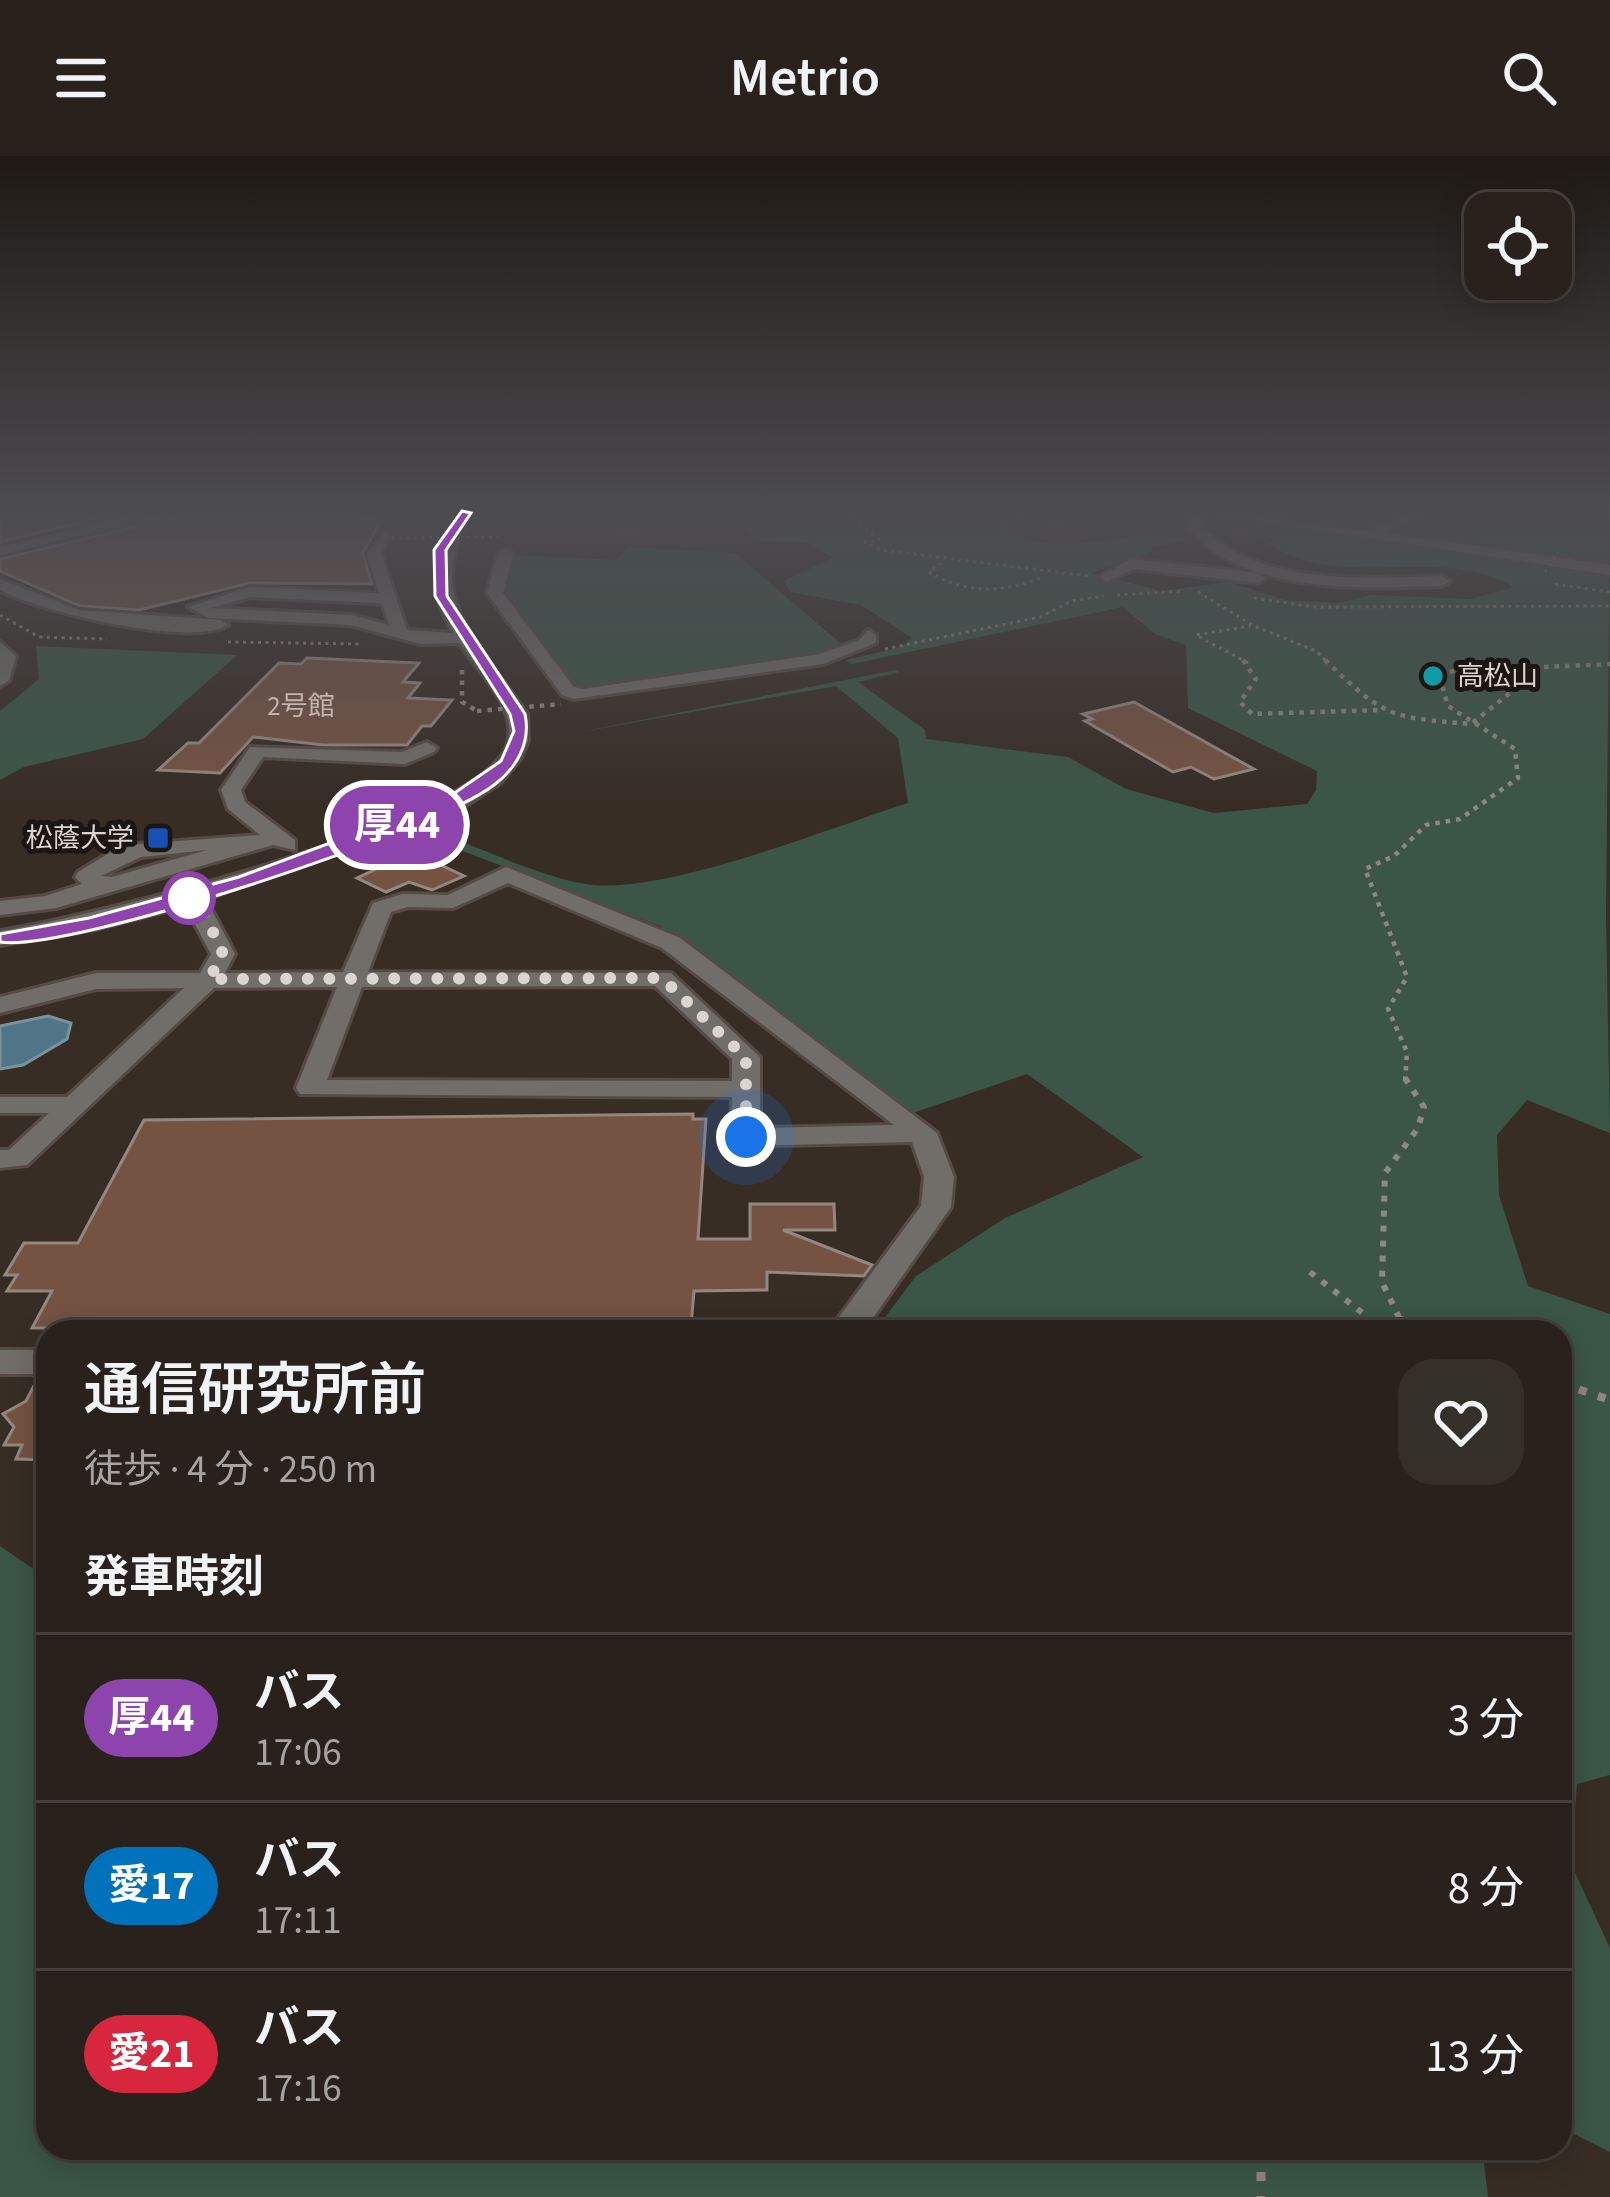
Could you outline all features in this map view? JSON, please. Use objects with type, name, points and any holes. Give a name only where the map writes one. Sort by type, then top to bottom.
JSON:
[{"type":"street","points":[[49,608],[100,621],[399,631]]},
{"type":"street","points":[[199,608],[209,613],[352,620],[421,639],[478,635]]},
{"type":"street","points":[[392,608],[399,631]]},
{"type":"street","points":[[0,938],[91,923],[190,898],[306,859],[449,805],[508,763],[521,731],[518,714],[478,635],[453,608]]},
{"type":"street","points":[[478,635],[488,608]]},
{"type":"street","points":[[506,608],[568,691],[581,695],[823,659],[867,643],[868,634]]},
{"type":"street","points":[[0,647],[7,656],[0,681]]},
{"type":"street","points":[[306,859],[235,805],[231,790],[256,751],[404,758],[427,748]]},
{"type":"street","points":[[0,908],[48,903],[275,837]]},
{"type":"street","points":[[746,1089],[310,1088],[381,908],[396,900],[438,904],[506,874],[670,943],[923,1133],[939,1177],[936,1208],[854,1320]]},
{"type":"street","points":[[0,1159],[17,1159],[209,979],[223,954],[202,908],[190,898]]},
{"type":"street","points":[[0,1005],[96,981],[662,978],[741,1049],[746,1137],[923,1133]]},
{"type":"street","points":[[0,1106],[73,1105]]},
{"type":"street","points":[[0,1362],[36,1362]]},
{"type":"path","points":[[911,641],[1040,617],[1062,608]]},
{"type":"path","points":[[1225,608],[1254,626],[1316,651],[1382,710]]},
{"type":"path","points":[[1254,626],[1196,635],[1249,663],[1256,680],[1240,702],[1252,714],[1382,710],[1471,724],[1529,678],[1534,667]]},
{"type":"path","points":[[467,663],[462,670],[462,702],[477,711],[561,704]]},
{"type":"path","points":[[1398,1320],[1382,1282],[1384,1173],[1418,1128],[1424,1107],[1405,1082],[1407,1052],[1388,1009],[1407,977],[1365,869],[1394,856],[1426,825],[1460,819],[1518,778],[1515,748],[1448,706],[1438,672],[1610,664]]},
{"type":"path","points":[[1310,1272],[1367,1320]]},
{"type":"path","points":[[1396,1317],[1403,1320]]},
{"type":"path","points":[[1572,1387],[1610,1400]]},
{"type":"path","points":[[1261,2160],[1261,2197]]},
{"type":"green space","points":[[516,608],[799,608],[840,643],[822,657],[580,691]]},
{"type":"green space","points":[[866,608],[1117,608],[852,664],[846,660],[901,647],[912,638]]},
{"type":"green space","points":[[1124,608],[1609,608],[1606,916],[1610,1133],[1527,1100],[1497,1135],[1499,1195],[1528,1286],[1610,1314],[1610,1775],[1577,1784],[1572,1851],[1572,1320],[883,1320],[916,1276],[1005,1218],[1143,1157],[1027,1074],[907,1115],[660,926],[436,841],[446,836],[551,875],[586,884],[618,885],[700,870],[908,803],[898,738],[836,686],[575,733],[896,670],[900,672],[858,682],[925,730],[926,739],[1068,757],[1126,789],[1214,813],[1307,804],[1316,790],[1317,771],[1188,708],[1186,645],[1155,634]]},
{"type":"green space","points":[[36,646],[237,655],[143,739],[24,767],[0,780],[0,711],[39,679]]},
{"type":"green space","points":[[0,1546],[36,1571],[36,2160],[1488,2160],[1484,2163],[1488,2197],[0,2197]]},
{"type":"green space","points":[[1572,1866],[1610,1948],[1610,2152],[1572,2133]]},
{"type":"water","points":[[48,1016],[71,1023],[67,1039],[23,1065],[0,1069],[0,1026]]},
{"type":"building","points":[[307,658],[419,663],[403,682],[420,683],[408,698],[452,700],[407,745],[323,745],[253,737],[220,773],[158,770],[188,743],[199,743],[279,663],[301,664]]},
{"type":"building","points":[[1134,702],[1254,769],[1214,779],[1191,767],[1173,772],[1085,721],[1092,719],[1083,714]]},
{"type":"building","points":[[413,852],[464,876],[432,890],[409,882],[386,892],[357,878]]},
{"type":"building","points":[[693,1114],[693,1119],[706,1119],[698,1239],[750,1239],[750,1204],[834,1204],[835,1230],[783,1230],[872,1265],[864,1276],[767,1272],[767,1290],[694,1291],[692,1320],[36,1320],[52,1291],[7,1291],[17,1275],[5,1275],[24,1243],[78,1243],[144,1120]]},
{"type":"building","points":[[36,1382],[36,1460],[16,1459],[22,1445],[4,1445],[14,1427],[3,1414],[26,1401]]},
{"type":"bus line","name":"厚44","points":[[0,938],[91,923],[190,898],[449,805],[488,782],[518,745],[518,714],[449,608]]},
{"type":"place","name":"高松山","points":[[1433,676]]},
{"type":"place","name":"松蔭大学","points":[[158,838]]},
{"type":"route","points":[[189,898],[202,908],[223,954],[209,979],[662,978],[746,1058],[746,1137]]}]
